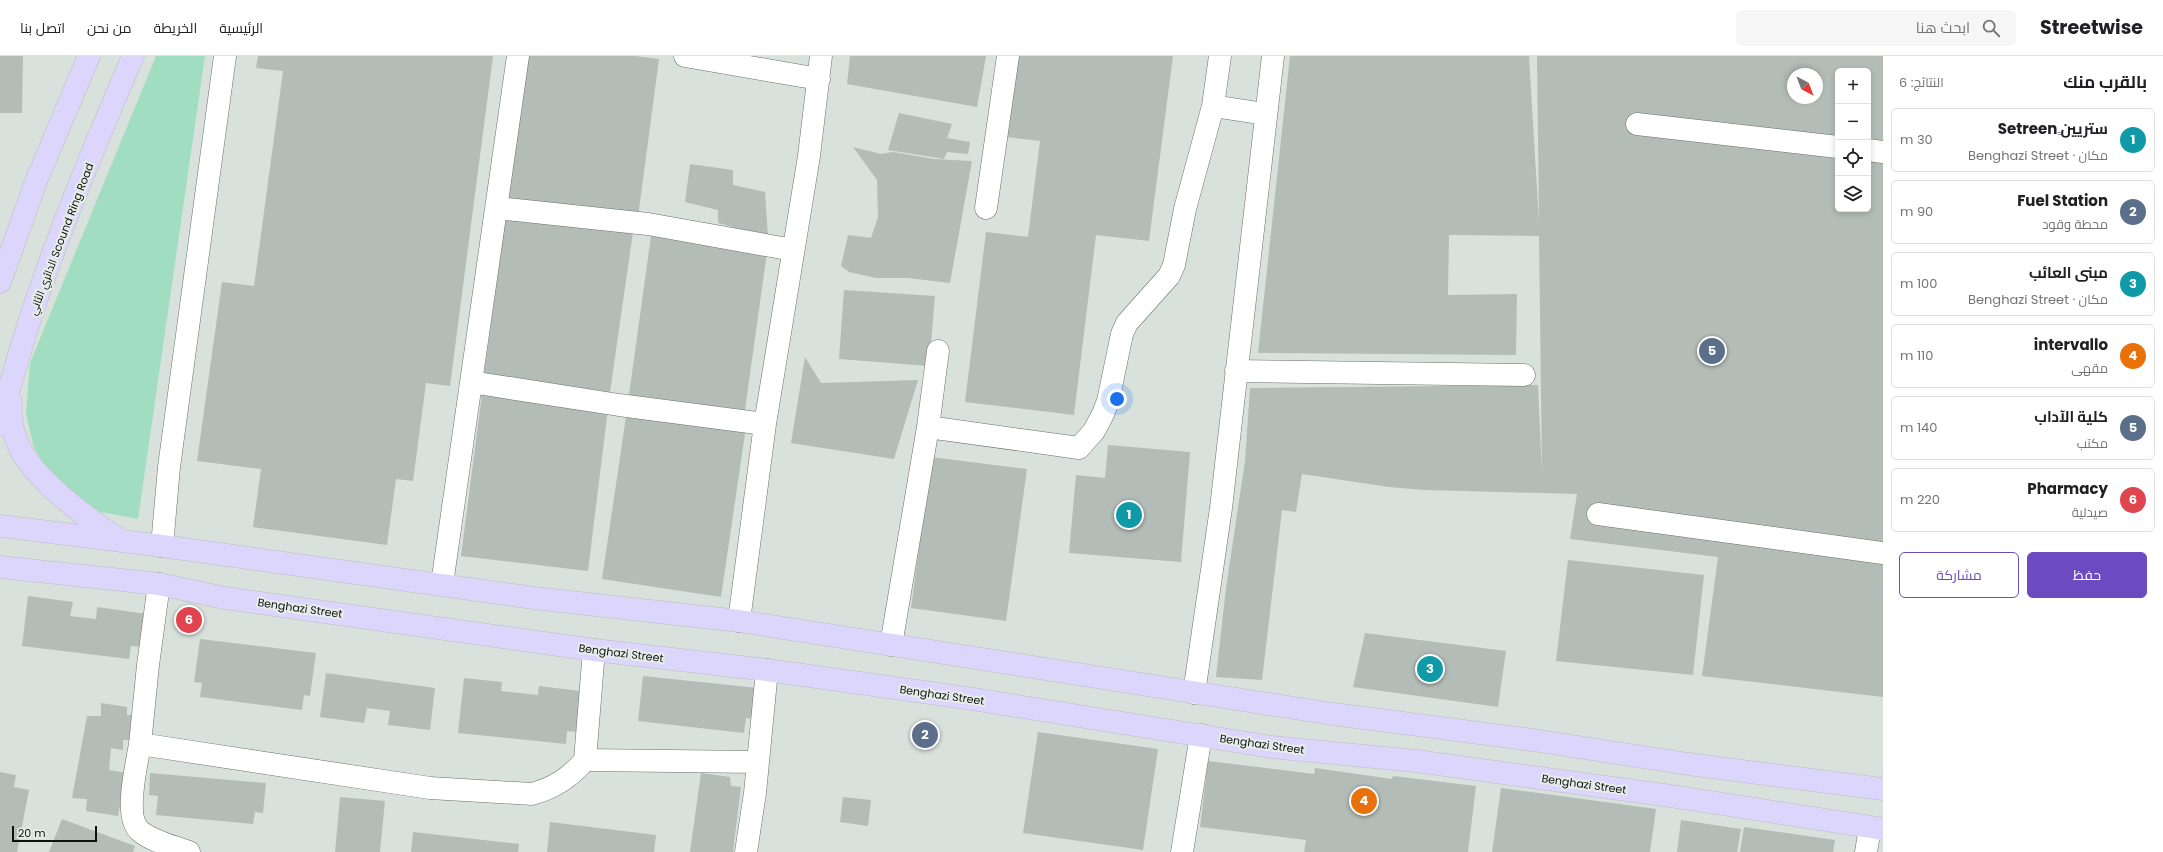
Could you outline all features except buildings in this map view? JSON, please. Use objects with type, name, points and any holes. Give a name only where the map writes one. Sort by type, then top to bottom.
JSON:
[{"type":"main road","points":[[0,282],[37,179],[88,56]]},
{"type":"main road","name":"الدائري الثاني Scound Ring Road","points":[[0,425],[22,340],[68,219],[133,56]]},
{"type":"main road","points":[[11,379],[10,417],[18,444],[28,461],[40,476],[66,500],[96,524],[120,540]]},
{"type":"main road","points":[[0,526],[120,540],[534,598],[739,621],[1326,713],[1533,740],[1688,764],[1883,789]]},
{"type":"main road","name":"Benghazi Street","points":[[0,567],[159,584],[225,598],[594,650],[767,670],[973,699],[1271,747],[1455,766],[1671,796],[1877,828]]},
{"type":"street","points":[[162,546],[170,459],[226,56]]},
{"type":"street","points":[[442,584],[518,56]]},
{"type":"street","points":[[685,56],[819,79]]},
{"type":"street","points":[[739,621],[765,424],[819,79],[820,56]]},
{"type":"street","points":[[986,208],[1008,56]]},
{"type":"street","points":[[928,427],[1079,448],[1094,431],[1108,401],[1122,334],[1134,314],[1169,276],[1174,265],[1185,209],[1214,106],[1220,56]]},
{"type":"street","points":[[1194,693],[1221,508],[1265,114],[1273,56]]},
{"type":"street","points":[[1214,106],[1265,114]]},
{"type":"street","points":[[1637,124],[1835,146]]},
{"type":"street","points":[[1871,150],[1883,152]]},
{"type":"street","points":[[497,208],[648,224],[793,250]]},
{"type":"street","points":[[891,645],[928,427],[938,351]]},
{"type":"street","points":[[1236,371],[1524,375]]},
{"type":"street","points":[[470,382],[619,405],[765,424]]},
{"type":"street","points":[[1598,514],[1883,552]]},
{"type":"street","points":[[159,584],[131,809],[134,821],[139,831],[189,852]]},
{"type":"street","points":[[140,744],[430,788],[532,794],[548,790],[575,772],[585,760],[594,650]]},
{"type":"street","points":[[746,852],[758,762],[767,670]]},
{"type":"street","points":[[1182,852],[1201,735]]},
{"type":"street","points":[[585,760],[758,762]]},
{"type":"street","points":[[1866,852],[1877,828]]},
{"type":"green space","points":[[156,56],[205,56],[138,519],[95,511],[54,480],[34,448],[26,414],[30,363]]},
{"type":"place","name":"كلية الآداب","points":[[1712,351]]},
{"type":"place","name":"ستريين ٍSetreen","points":[[1129,515]]},
{"type":"place","name":"Pharmacy","points":[[189,620]]},
{"type":"place","name":"مبنى العائب","points":[[1430,669]]},
{"type":"place","name":"Fuel Station","points":[[925,735]]},
{"type":"place","name":"intervallo","points":[[1364,801]]}]
